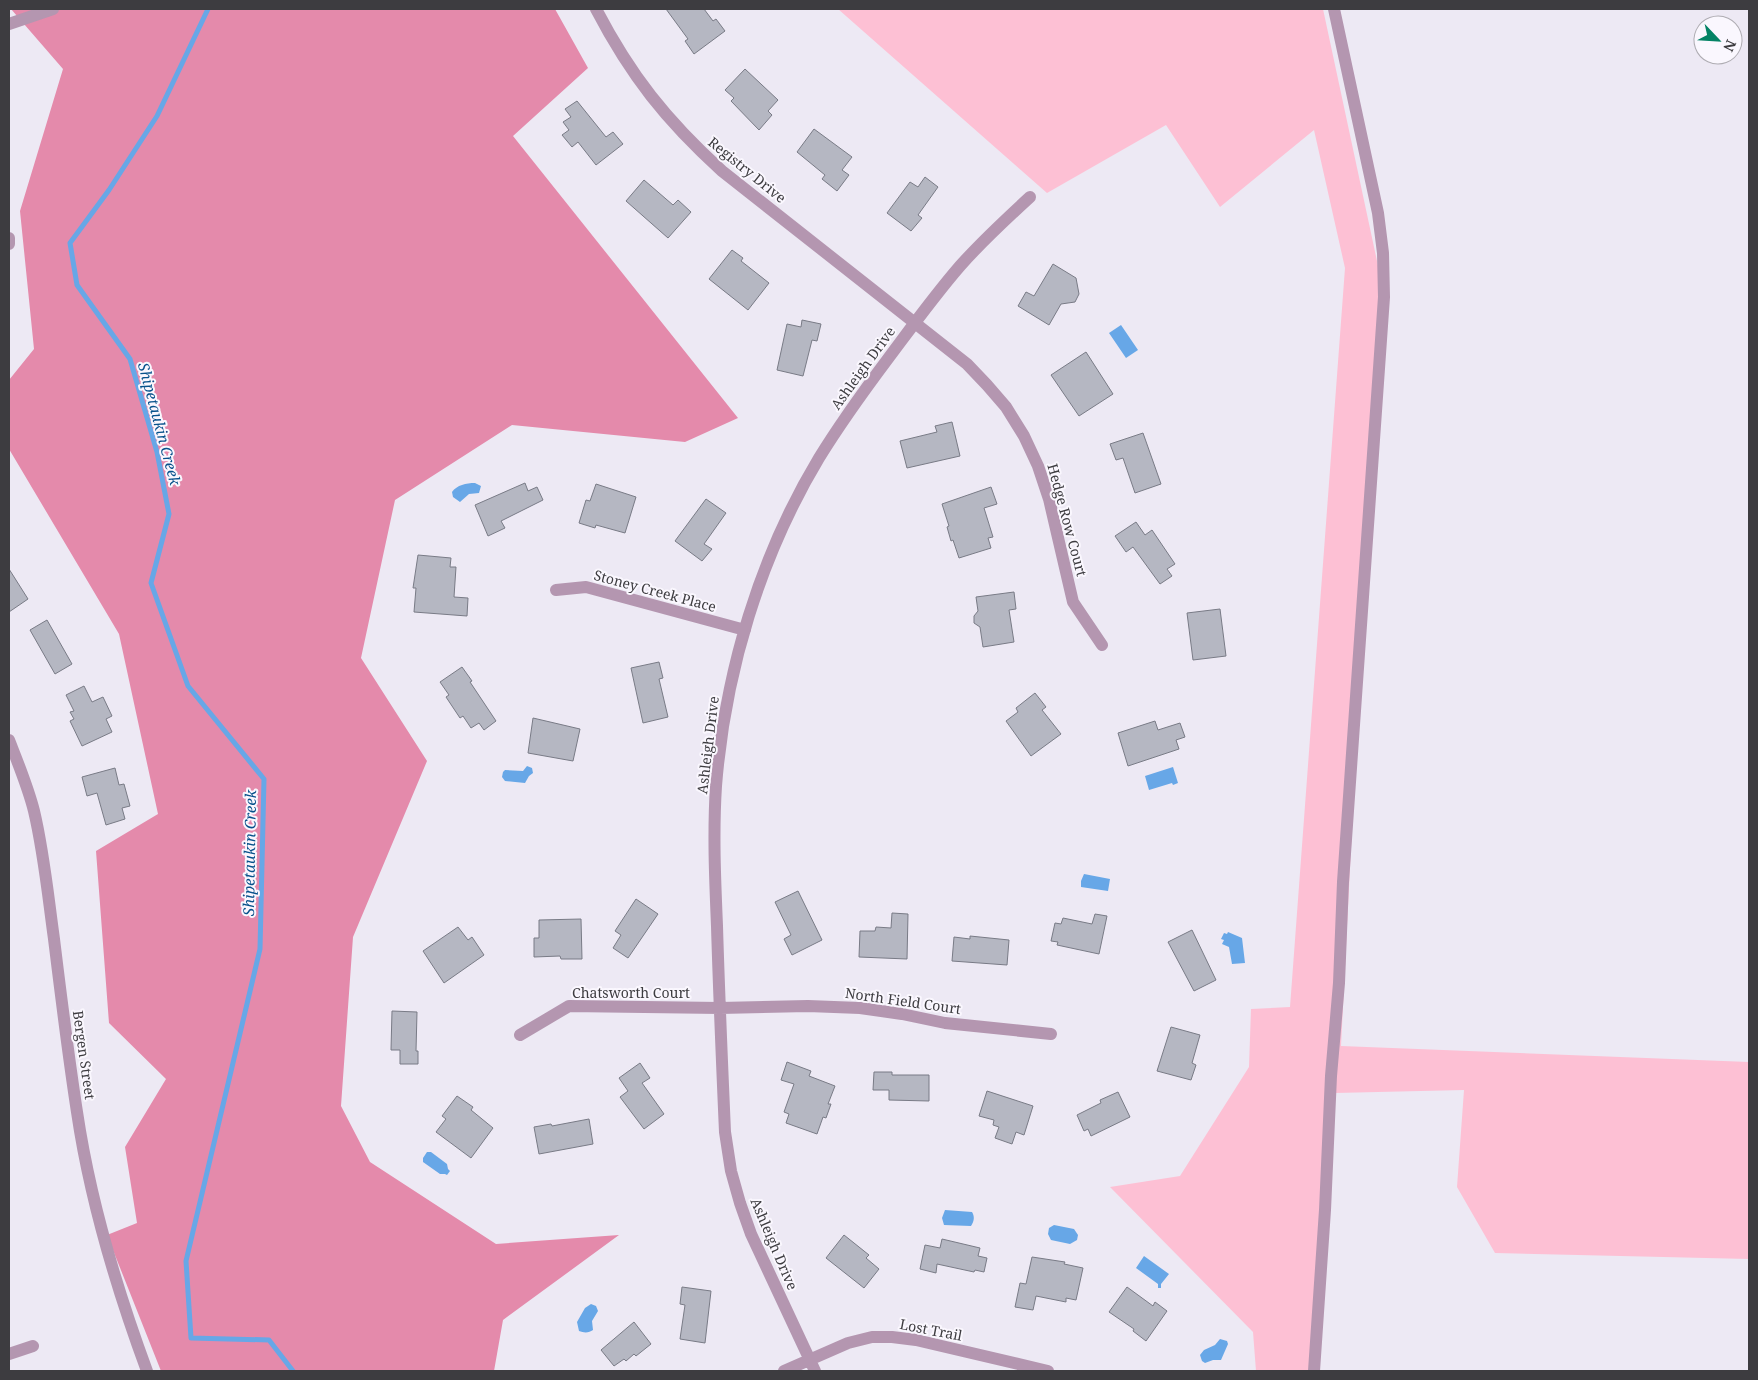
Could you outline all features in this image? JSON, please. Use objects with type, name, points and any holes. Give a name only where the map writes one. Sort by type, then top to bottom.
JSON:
[{"type":"street","points":[[9,24],[53,9]]},
{"type":"street","name":"Registry Drive","points":[[596,9],[636,76],[690,142],[722,171],[915,322]]},
{"type":"street","points":[[1314,1371],[1339,983],[1343,882],[1384,297],[1383,253],[1378,213],[1334,9]]},
{"type":"street","name":"Ashleigh Drive","points":[[815,1371],[751,1234],[731,1171],[725,1132],[714,838],[716,785],[722,733],[730,689],[745,630],[766,567],[793,506],[846,415],[961,264],[1030,197]]},
{"type":"street","points":[[9,238],[9,244]]},
{"type":"street","name":"Hedge Row Court","points":[[915,322],[967,364],[988,384],[1006,407],[1024,436],[1038,466],[1049,499],[1073,602],[1102,645]]},
{"type":"street","name":"Stoney Creek Place","points":[[556,590],[586,587],[745,630]]},
{"type":"street","name":"Bergen Street","points":[[9,740],[23,774],[43,854],[77,1114],[90,1182],[107,1250],[127,1316],[147,1371]]},
{"type":"street","name":"Chatsworth Court","points":[[520,1035],[569,1006],[720,1008]]},
{"type":"street","name":"North Field Court","points":[[720,1008],[808,1006],[860,1008],[945,1023],[1051,1034]]},
{"type":"street","name":"Lost Trail","points":[[784,1371],[848,1343],[872,1338],[892,1337],[916,1340],[1048,1371]]},
{"type":"street","points":[[9,1354],[33,1346]]},
{"type":"shaded area","points":[[11,9],[555,9],[588,68],[513,136],[738,418],[685,442],[512,425],[395,500],[361,658],[427,761],[353,937],[341,1106],[370,1162],[496,1244],[619,1235],[503,1320],[494,1371],[161,1371],[107,1235],[137,1223],[125,1147],[166,1079],[109,1023],[96,851],[158,814],[119,634],[9,449],[9,380],[34,349],[20,211],[63,69]]},
{"type":"shaded area","points":[[838,9],[1323,9],[1380,275],[1341,1046],[1749,1062],[1749,1259],[1495,1253],[1457,1187],[1464,1090],[1335,1093],[1312,1371],[1256,1371],[1253,1332],[1110,1187],[1180,1176],[1249,1067],[1251,1009],[1290,1007],[1345,268],[1314,130],[1220,207],[1166,125],[1047,193]]},
{"type":"water","points":[[1121,325],[1138,350],[1126,358],[1109,333]]},
{"type":"water","points":[[475,483],[481,486],[479,493],[469,494],[460,502],[453,497],[452,492],[459,486]]},
{"type":"water","points":[[527,766],[532,768],[533,773],[525,783],[505,781],[502,777],[505,770],[523,771]]},
{"type":"water","points":[[1173,767],[1178,783],[1149,790],[1145,776]]},
{"type":"water","points":[[1084,874],[1110,879],[1108,891],[1081,887]]},
{"type":"water","points":[[1228,932],[1242,938],[1245,963],[1232,964],[1229,947],[1222,944],[1224,940],[1221,939],[1224,933],[1227,934]]},
{"type":"water","points":[[427,1152],[431,1152],[447,1164],[450,1171],[447,1175],[440,1174],[423,1162]]},
{"type":"water","points":[[945,1210],[972,1212],[974,1219],[971,1226],[944,1225],[942,1218]]},
{"type":"water","points":[[1054,1225],[1074,1229],[1078,1235],[1077,1240],[1070,1244],[1051,1240],[1048,1234],[1049,1228]]},
{"type":"water","points":[[1144,1256],[1169,1274],[1161,1284],[1161,1288],[1158,1288],[1158,1284],[1136,1268]]},
{"type":"water","points":[[591,1304],[596,1306],[598,1311],[592,1321],[593,1330],[590,1332],[579,1331],[577,1322],[585,1308]]},
{"type":"water","points":[[1220,1339],[1227,1341],[1228,1344],[1221,1360],[1205,1363],[1202,1361],[1200,1355],[1204,1350],[1215,1345]]},
{"type":"building","points":[[666,9],[704,9],[713,21],[716,19],[725,31],[694,54],[685,41],[688,39]]},
{"type":"building","points":[[745,69],[778,100],[768,111],[772,115],[759,130],[731,101],[734,98],[725,90]]},
{"type":"building","points":[[577,101],[606,137],[613,132],[623,144],[596,165],[578,142],[572,147],[562,135],[569,130],[563,122],[571,117],[565,109]]},
{"type":"building","points":[[814,129],[852,157],[842,170],[849,175],[837,191],[822,179],[825,175],[797,152]]},
{"type":"building","points":[[925,177],[938,187],[918,215],[922,218],[911,231],[887,213],[910,182],[918,187]]},
{"type":"building","points":[[644,180],[673,205],[678,200],[691,212],[668,238],[626,201]]},
{"type":"building","points":[[732,250],[743,258],[741,261],[769,283],[748,310],[709,279]]},
{"type":"building","points":[[1053,264],[1076,278],[1079,294],[1075,302],[1061,304],[1049,325],[1018,306],[1026,292],[1034,296]]},
{"type":"building","points":[[802,320],[821,324],[817,341],[812,340],[803,376],[777,370],[787,324],[801,327]]},
{"type":"building","points":[[1086,352],[1113,394],[1079,416],[1051,375]]},
{"type":"building","points":[[952,422],[960,456],[907,468],[900,441],[937,432],[935,426]]},
{"type":"building","points":[[1143,433],[1161,484],[1135,493],[1123,458],[1116,460],[1110,444]]},
{"type":"building","points":[[525,483],[528,491],[537,487],[543,500],[501,521],[505,528],[488,536],[475,505]]},
{"type":"building","points":[[596,484],[636,497],[625,533],[596,525],[595,528],[579,523],[586,500],[590,501]]},
{"type":"building","points":[[991,487],[997,504],[984,508],[993,537],[988,538],[991,548],[959,558],[953,540],[951,541],[947,527],[949,526],[942,504]]},
{"type":"building","points":[[706,499],[726,513],[704,544],[712,549],[702,561],[675,541]]},
{"type":"building","points":[[1136,522],[1145,535],[1152,530],[1175,564],[1167,569],[1172,576],[1160,584],[1133,547],[1126,552],[1115,536]]},
{"type":"building","points":[[418,555],[451,558],[450,567],[456,567],[454,597],[468,598],[467,616],[414,612],[416,588],[413,588]]},
{"type":"building","points":[[9,569],[28,599],[9,612]]},
{"type":"building","points":[[1014,592],[1016,609],[1009,610],[1014,642],[983,647],[980,627],[974,623],[974,616],[978,611],[976,597]]},
{"type":"building","points":[[1220,609],[1226,656],[1193,660],[1187,613]]},
{"type":"building","points":[[47,620],[72,664],[55,674],[30,630]]},
{"type":"building","points":[[659,662],[663,678],[659,679],[668,717],[643,723],[631,668]]},
{"type":"building","points":[[462,667],[496,721],[484,730],[479,723],[471,728],[463,716],[460,718],[446,697],[449,695],[440,682]]},
{"type":"building","points":[[84,686],[92,702],[103,697],[112,716],[106,719],[112,732],[82,746],[70,721],[74,719],[70,712],[74,711],[66,695]]},
{"type":"building","points":[[1035,693],[1046,707],[1042,710],[1061,734],[1031,756],[1006,721],[1018,712],[1016,708]]},
{"type":"building","points":[[533,718],[580,729],[573,761],[528,753]]},
{"type":"building","points":[[1155,721],[1158,730],[1180,723],[1185,737],[1176,740],[1179,749],[1128,766],[1118,733]]},
{"type":"building","points":[[115,768],[119,785],[124,784],[130,806],[122,808],[125,819],[106,825],[97,793],[87,796],[82,777]]},
{"type":"building","points":[[798,891],[822,940],[792,955],[784,939],[791,935],[775,902]]},
{"type":"building","points":[[636,899],[658,914],[628,958],[613,948],[621,935],[615,931]]},
{"type":"building","points":[[892,913],[908,914],[907,959],[859,957],[860,931],[875,931],[876,927],[891,928]]},
{"type":"building","points":[[1095,914],[1107,916],[1099,954],[1057,945],[1058,942],[1051,941],[1055,923],[1061,924],[1063,918],[1092,924]]},
{"type":"building","points":[[581,919],[582,959],[561,959],[560,956],[534,957],[534,938],[539,938],[539,920]]},
{"type":"building","points":[[458,927],[468,940],[472,937],[484,955],[444,983],[423,951]]},
{"type":"building","points":[[1192,930],[1216,980],[1194,991],[1168,942]]},
{"type":"building","points":[[970,936],[1009,940],[1007,965],[952,961],[954,937],[970,939]]},
{"type":"building","points":[[392,1011],[417,1012],[416,1051],[418,1051],[418,1064],[400,1064],[400,1050],[391,1050]]},
{"type":"building","points":[[1171,1027],[1200,1035],[1192,1063],[1196,1065],[1191,1080],[1157,1071]]},
{"type":"building","points":[[787,1062],[811,1071],[809,1076],[835,1086],[828,1104],[831,1104],[826,1118],[823,1117],[817,1134],[786,1123],[789,1114],[784,1112],[794,1084],[781,1080]]},
{"type":"building","points":[[640,1063],[650,1078],[642,1083],[664,1114],[644,1129],[620,1097],[628,1091],[619,1078]]},
{"type":"building","points":[[874,1072],[892,1072],[892,1075],[929,1075],[929,1101],[889,1100],[889,1090],[873,1090]]},
{"type":"building","points":[[987,1091],[1033,1106],[1024,1135],[1016,1132],[1012,1144],[995,1138],[999,1127],[993,1125],[994,1120],[979,1116]]},
{"type":"building","points":[[1118,1092],[1130,1117],[1091,1136],[1088,1129],[1084,1131],[1077,1115],[1101,1103],[1100,1100]]},
{"type":"building","points":[[457,1096],[473,1107],[471,1110],[493,1128],[471,1158],[436,1132],[446,1119],[442,1116]]},
{"type":"building","points":[[589,1119],[593,1144],[539,1154],[534,1127],[551,1124],[552,1126]]},
{"type":"building","points":[[844,1235],[869,1255],[866,1258],[879,1269],[864,1288],[826,1258]]},
{"type":"building","points":[[942,1239],[980,1248],[978,1256],[987,1258],[984,1272],[975,1270],[974,1272],[937,1264],[936,1273],[920,1269],[925,1245],[940,1248]]},
{"type":"building","points":[[1032,1257],[1065,1262],[1064,1264],[1083,1268],[1076,1300],[1066,1298],[1066,1302],[1036,1296],[1033,1310],[1015,1307],[1020,1283],[1026,1284]]},
{"type":"building","points":[[682,1287],[711,1291],[705,1343],[680,1339],[685,1305],[680,1304]]},
{"type":"building","points":[[1127,1287],[1153,1306],[1155,1302],[1167,1311],[1146,1341],[1133,1331],[1134,1329],[1109,1312]]},
{"type":"building","points":[[634,1322],[651,1344],[636,1356],[634,1354],[626,1361],[624,1359],[614,1366],[601,1350]]},
{"type":"waterway","name":"Shipetaukin Creek","points":[[208,9],[157,116],[109,190],[70,243],[77,285],[130,359],[157,452],[169,514],[151,583],[188,686],[264,779],[260,949],[186,1261],[191,1338],[269,1340],[293,1371]]}]
